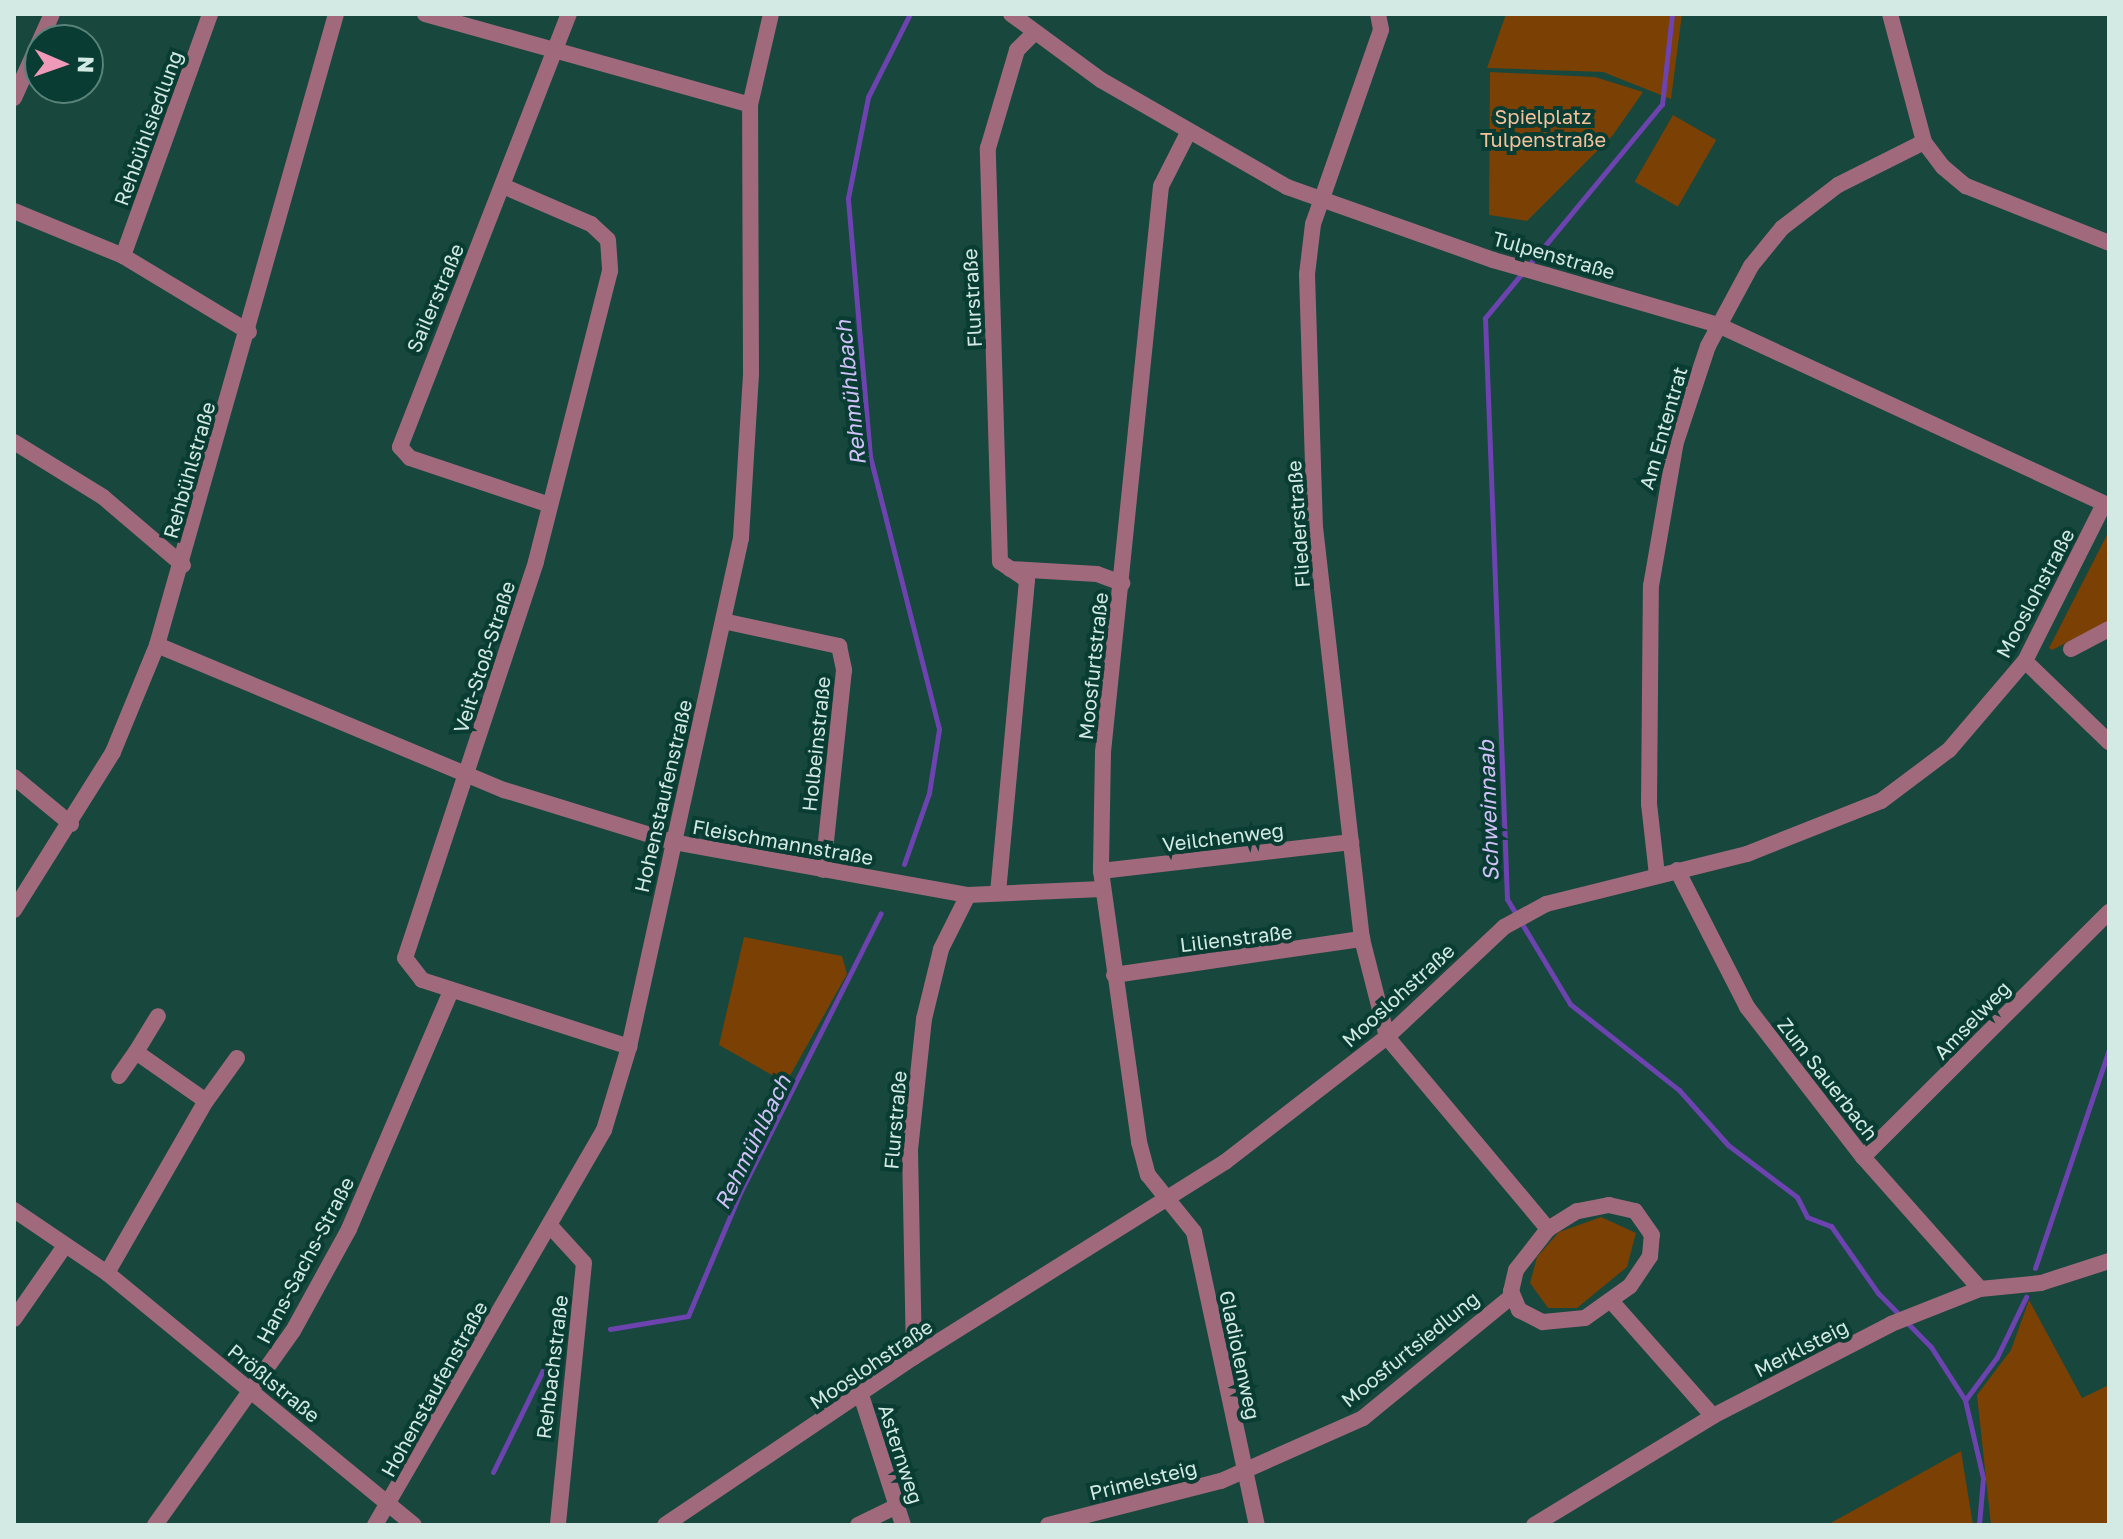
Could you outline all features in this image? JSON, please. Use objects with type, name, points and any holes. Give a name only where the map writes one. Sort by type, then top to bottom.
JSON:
[{"type":"street","points":[[14,98],[19,68],[52,14]]},
{"type":"street","name":"Rehbühlsiedlung","points":[[123,256],[210,14]]},
{"type":"street","name":"Rehbühlstraße","points":[[14,910],[71,824],[113,752],[157,645],[183,565],[336,14]]},
{"type":"street","points":[[425,14],[750,105]]},
{"type":"street","name":"Sailerstraße","points":[[550,505],[410,458],[400,447],[558,49],[569,14]]},
{"type":"street","name":"Hohenstaufenstraße","points":[[375,1525],[391,1507],[552,1228],[604,1130],[629,1047],[741,538],[751,374],[750,105],[771,14]]},
{"type":"street","name":"Tulpenstraße","points":[[1011,14],[1188,133],[1319,202],[1493,260],[1718,325],[2107,500]]},
{"type":"street","name":"Fliederstraße","points":[[1378,14],[1381,30],[1319,202],[1307,274],[1315,527],[1362,939],[1387,1037]]},
{"type":"street","points":[[1890,14],[1924,142],[1966,186],[2109,243]]},
{"type":"street","name":"Flurstraße","points":[[998,893],[1027,580],[1000,562],[998,543],[988,148],[1017,50],[1035,32]]},
{"type":"street","name":"Moosfurtstraße","points":[[1171,1200],[1148,1175],[1139,1142],[1101,871],[1103,752],[1161,186],[1188,133]]},
{"type":"street","name":"Am Ententrat","points":[[1657,875],[1649,804],[1651,586],[1676,442],[1718,325],[1782,228],[1838,185],[1924,142]]},
{"type":"street","name":"Veit-Stoß-Straße","points":[[503,186],[591,224],[608,240],[610,271],[550,505],[467,770],[406,943],[412,972],[451,991],[629,1047]]},
{"type":"street","points":[[14,211],[123,256],[249,332]]},
{"type":"street","points":[[14,442],[103,497],[183,565]]},
{"type":"street","name":"Mooslohstraße","points":[[665,1525],[914,1357],[1171,1200],[1387,1037],[1504,927],[1546,904],[1747,854],[1881,801],[1949,750],[2025,661],[2107,500]]},
{"type":"street","points":[[1009,569],[1097,574],[1122,583]]},
{"type":"street","name":"Holbeinstraße","points":[[723,621],[839,646],[844,670],[823,870]]},
{"type":"street","points":[[2071,649],[2109,629]]},
{"type":"street","name":"Fleischmannstraße","points":[[157,645],[467,770],[504,790],[673,842],[968,895],[1102,889]]},
{"type":"street","points":[[2025,661],[2109,742]]},
{"type":"street","points":[[14,777],[71,824]]},
{"type":"street","name":"Veilchenweg","points":[[1101,871],[1351,842]]},
{"type":"street","name":"Zum Sauerbach","points":[[1677,870],[1747,1007],[1863,1157],[1980,1289]]},
{"type":"street","name":"Flurstraße","points":[[914,1357],[910,1150],[924,1019],[941,949],[968,895]]},
{"type":"street","name":"Amselweg","points":[[1863,1157],[2109,912]]},
{"type":"street","name":"Lilienstraße","points":[[1114,975],[1362,939]]},
{"type":"street","name":"Hans-Sachs-Straße","points":[[155,1525],[254,1392],[349,1229],[451,991]]},
{"type":"street","points":[[119,1076],[158,1016]]},
{"type":"street","points":[[1387,1037],[1548,1229]]},
{"type":"street","points":[[136,1052],[206,1101]]},
{"type":"street","points":[[107,1273],[206,1101],[237,1058]]},
{"type":"street","name":"Gladiolenweg","points":[[1171,1200],[1194,1232],[1257,1525]]},
{"type":"street","name":"Moosfurtsiedlung","points":[[1245,1467],[1363,1418],[1512,1296],[1521,1256],[1548,1229],[1577,1211],[1609,1205],[1635,1211],[1648,1223],[1650,1256],[1612,1302],[1559,1324],[1519,1310],[1512,1296]]},
{"type":"street","name":"Prößlstraße","points":[[14,1210],[64,1247],[107,1273],[414,1525]]},
{"type":"street","name":"Rehbachstraße","points":[[552,1228],[584,1263],[558,1525]]},
{"type":"street","points":[[14,1319],[64,1247]]},
{"type":"street","name":"Merklsteig","points":[[1534,1525],[1713,1416],[1891,1324],[1980,1289],[2041,1283],[2109,1261]]},
{"type":"street","points":[[1612,1302],[1713,1416]]},
{"type":"street","name":"Asternweg","points":[[861,1395],[903,1525]]},
{"type":"street","name":"Primelsteig","points":[[1048,1525],[1221,1481],[1245,1467]]},
{"type":"street","points":[[858,1525],[897,1506]]},
{"type":"green space","points":[[1506,14],[1682,14],[1671,99],[1603,72],[1487,68]]},
{"type":"green space","name":"Spielplatz Tulpenstraße","points":[[1490,72],[1595,77],[1643,92],[1613,135],[1527,221],[1489,215]]},
{"type":"green space","points":[[1673,115],[1716,140],[1678,207],[1634,182]]},
{"type":"green space","points":[[2109,531],[2109,621],[2052,650],[2049,648]]},
{"type":"green space","points":[[744,937],[842,956],[847,974],[786,1083],[719,1045]]},
{"type":"green space","points":[[1601,1217],[1636,1233],[1627,1267],[1577,1308],[1548,1308],[1530,1283],[1537,1257],[1559,1232]]},
{"type":"green space","points":[[2029,1300],[2082,1398],[2109,1385],[2109,1525],[1991,1525],[1977,1395],[2011,1350]]},
{"type":"green space","points":[[1961,1451],[1973,1525],[1827,1525]]},
{"type":"waterway","name":"Rehmühlbach","points":[[904,864],[929,793],[939,729],[870,456],[848,198],[868,97],[910,14]]},
{"type":"waterway","name":"Schweinnaab","points":[[1672,14],[1662,104],[1485,318],[1507,899],[1570,1004],[1679,1090],[1728,1145],[1797,1197],[1807,1217],[1831,1226],[1878,1293],[1931,1347],[1965,1400],[1983,1478],[1979,1525]]},
{"type":"waterway","name":"Rehmühlbach","points":[[610,1329],[688,1316],[740,1193],[881,913]]},
{"type":"waterway","points":[[2035,1268],[2109,1050]]},
{"type":"waterway","points":[[1966,1399],[1997,1357],[2026,1297]]},
{"type":"waterway","name":"Rehmühlbach","points":[[493,1472],[559,1337]]}]
